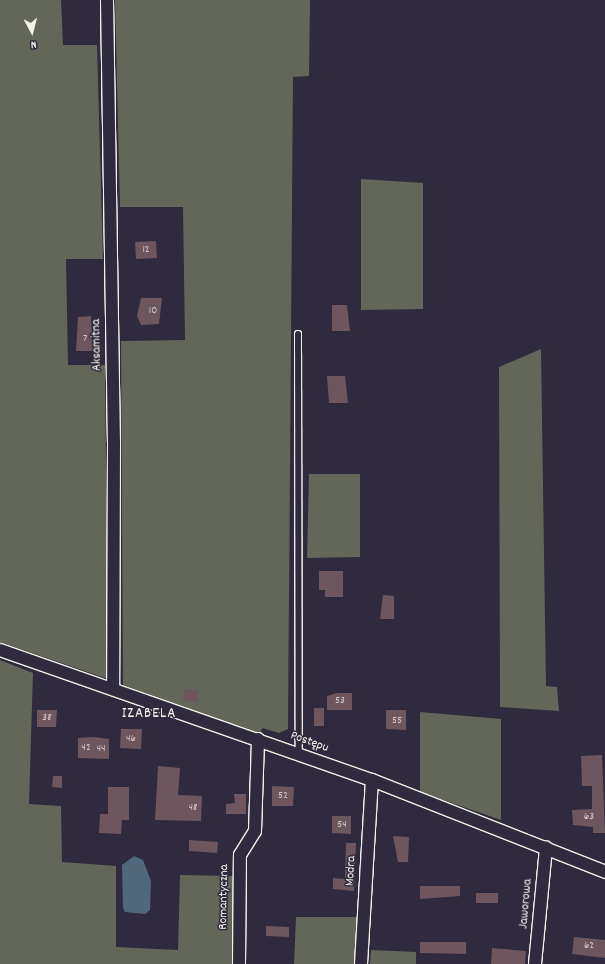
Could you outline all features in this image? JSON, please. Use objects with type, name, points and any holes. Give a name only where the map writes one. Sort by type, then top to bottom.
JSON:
[{"type":"street","name":"Aksamitna","points":[[107,0],[114,442],[113,689]]},
{"type":"street","name":"Postępu","points":[[0,650],[372,780],[605,872]]},
{"type":"street","name":"Romantyczna","points":[[239,964],[240,855],[255,831],[258,740]]},
{"type":"street","name":"Modra","points":[[361,964],[372,780]]},
{"type":"street","name":"Jaworowa","points":[[535,964],[546,848]]},
{"type":"lane","points":[[298,334],[299,755]]},
{"type":"green space","points":[[0,0],[61,0],[63,45],[97,45],[103,259],[66,259],[68,365],[105,365],[108,679],[0,642]]},
{"type":"green space","points":[[115,0],[310,0],[309,76],[293,77],[288,729],[279,733],[262,728],[260,735],[123,685],[121,341],[185,340],[183,207],[120,207]]},
{"type":"green space","points":[[361,179],[423,183],[423,309],[361,310]]},
{"type":"green space","points":[[541,349],[546,686],[557,687],[559,711],[500,707],[499,367]]},
{"type":"green space","points":[[309,474],[360,474],[360,557],[307,558]]},
{"type":"green space","points":[[0,660],[33,673],[29,804],[61,806],[62,862],[116,866],[116,947],[178,950],[180,875],[235,876],[233,964],[0,964]]},
{"type":"green space","points":[[420,712],[501,719],[501,820],[420,792]]},
{"type":"green space","points":[[296,917],[357,917],[355,964],[294,964]]},
{"type":"green space","points":[[371,950],[416,952],[416,964],[370,964]]},
{"type":"water","points":[[134,856],[143,860],[151,881],[150,910],[145,914],[125,912],[123,908],[122,865]]},
{"type":"building","points":[[156,241],[157,258],[136,259],[135,242]]},
{"type":"building","points":[[141,298],[162,298],[159,324],[141,325],[137,316]]},
{"type":"building","points":[[332,305],[347,305],[350,331],[332,331]]},
{"type":"building","points":[[91,316],[93,351],[76,351],[78,317]]},
{"type":"building","points":[[327,376],[345,376],[348,403],[329,403]]},
{"type":"building","points":[[319,571],[343,571],[343,597],[325,597],[325,590],[319,590]]},
{"type":"building","points":[[383,595],[394,596],[394,619],[380,619]]},
{"type":"building","points":[[184,689],[198,691],[197,702],[183,700]]},
{"type":"building","points":[[337,693],[352,693],[352,710],[327,710],[327,696]]},
{"type":"building","points":[[314,708],[324,708],[324,726],[314,726]]},
{"type":"building","points":[[37,710],[57,710],[56,727],[37,727]]},
{"type":"building","points":[[386,710],[406,710],[406,730],[386,729]]},
{"type":"building","points":[[121,729],[142,729],[141,749],[120,748]]},
{"type":"building","points":[[94,737],[109,739],[109,759],[78,758],[78,738]]},
{"type":"building","points":[[602,755],[605,833],[593,833],[593,827],[573,825],[572,810],[592,809],[592,786],[582,786],[581,756]]},
{"type":"building","points":[[158,766],[180,768],[178,795],[202,796],[201,821],[155,820]]},
{"type":"building","points":[[53,776],[62,776],[62,788],[52,787]]},
{"type":"building","points":[[272,786],[294,787],[293,806],[272,806]]},
{"type":"building","points":[[108,787],[129,787],[129,820],[122,820],[121,834],[99,833],[100,814],[108,814]]},
{"type":"building","points":[[234,794],[246,794],[246,814],[226,814],[226,804],[235,803]]},
{"type":"building","points":[[332,816],[351,816],[351,834],[332,833]]},
{"type":"building","points":[[393,836],[409,837],[408,862],[398,862]]},
{"type":"building","points":[[189,840],[218,842],[217,853],[189,851]]},
{"type":"building","points":[[346,843],[356,843],[354,891],[333,889],[333,878],[345,879]]},
{"type":"building","points":[[420,886],[460,886],[460,896],[420,899]]},
{"type":"building","points":[[476,893],[498,893],[498,903],[476,903]]},
{"type":"building","points":[[266,926],[289,927],[289,937],[266,936]]},
{"type":"building","points":[[574,937],[605,940],[605,958],[572,954]]},
{"type":"building","points":[[420,942],[466,942],[466,954],[420,953]]},
{"type":"building","points":[[492,948],[526,951],[525,964],[491,964]]},
{"type":"district","name":"IZABELA","points":[[149,715]]}]
